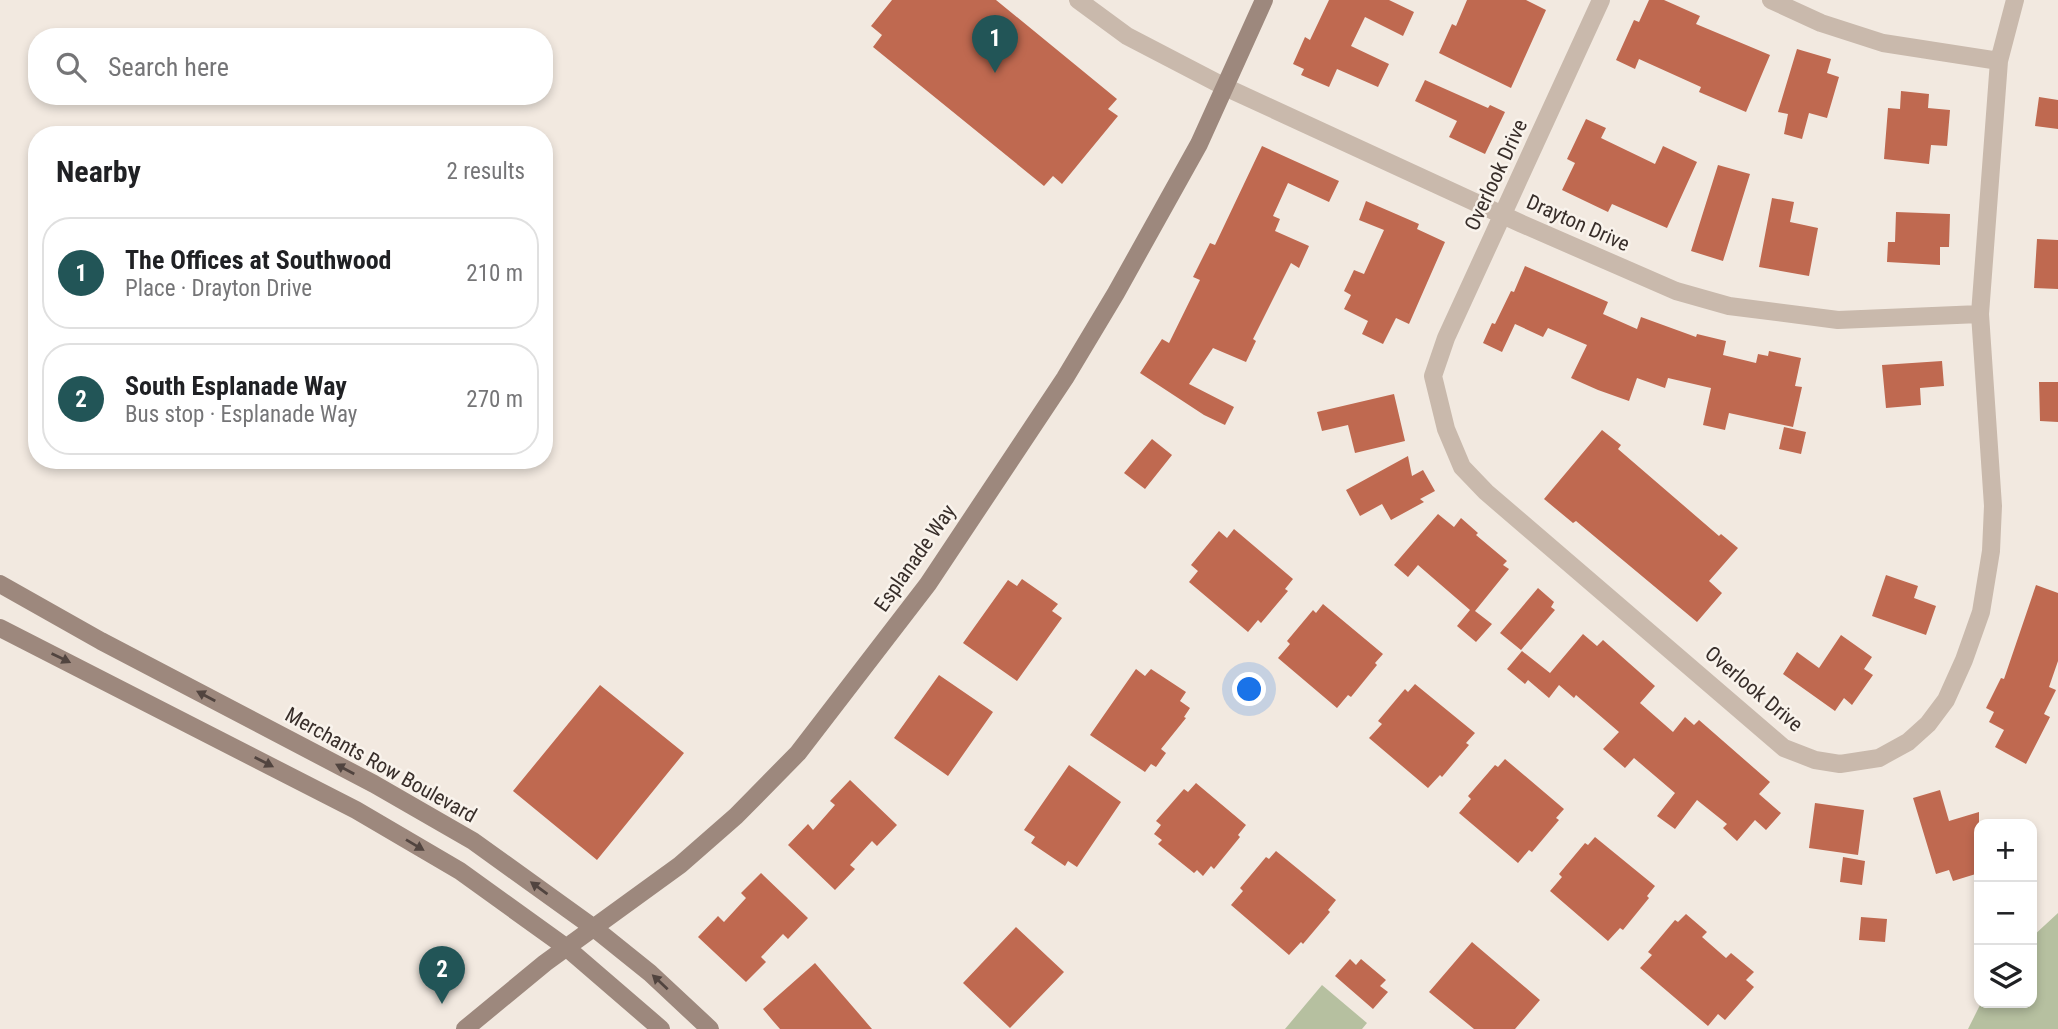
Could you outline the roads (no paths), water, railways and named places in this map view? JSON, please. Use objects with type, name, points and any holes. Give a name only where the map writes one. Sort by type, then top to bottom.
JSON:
[{"type":"street","name":"Drayton Drive","points":[[1078,0],[1127,36],[1225,87],[1676,291],[1729,306],[1838,320],[1980,314]]},
{"type":"street","name":"Esplanade Way","points":[[465,1029],[567,948],[680,865],[736,816],[799,753],[919,596],[1065,378],[1188,165],[1264,0]]},
{"type":"street","name":"Overlook Drive","points":[[1601,0],[1446,338],[1433,376],[1446,429],[1462,467],[1486,492],[1784,748],[1815,760],[1840,764],[1879,758],[1908,742],[1928,724],[1946,700],[1981,612],[1991,551],[1993,506],[1980,314],[1999,61],[2015,0]]},
{"type":"street","points":[[1771,0],[1821,23],[1883,43],[1999,61]]},
{"type":"street","name":"Merchants Row Boulevard","points":[[0,585],[427,813],[505,864],[594,928],[650,973],[710,1029]]},
{"type":"street","points":[[0,628],[356,810],[460,871],[567,948],[661,1029]]},
{"type":"place","name":"The Offices at Southwood","points":[[995,73]]},
{"type":"place","name":"South Esplanade Way","points":[[442,1004]]}]
